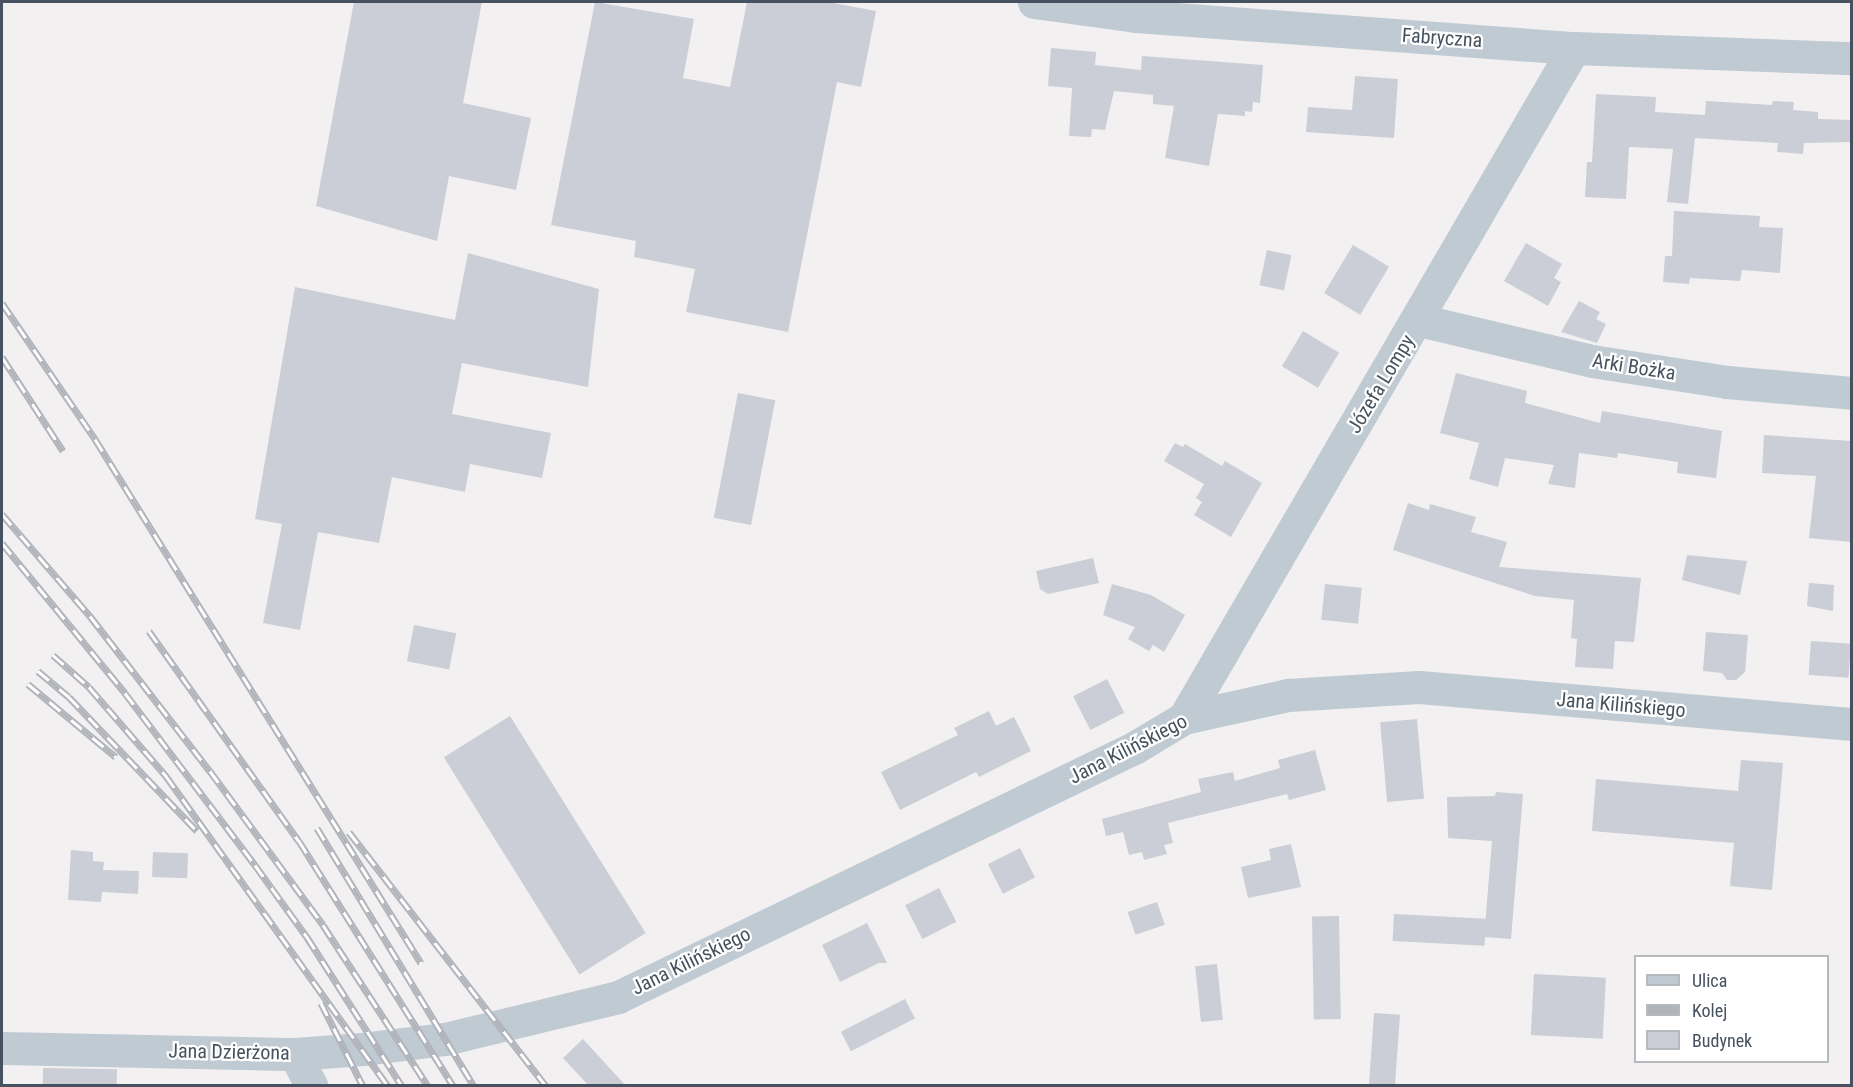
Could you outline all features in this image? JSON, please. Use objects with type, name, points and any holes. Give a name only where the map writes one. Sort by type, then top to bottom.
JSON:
[{"type":"street","name":"Fabryczna","points":[[1034,2],[1136,16],[1574,48],[1851,58]]},
{"type":"street","name":"Józefa Lompy","points":[[1184,718],[1419,320],[1574,48]]},
{"type":"street","name":"Arki Bożka","points":[[1419,320],[1592,361],[1726,382],[1851,393]]},
{"type":"street","name":"Jana Kilińskiego","points":[[455,1036],[618,997],[1134,748],[1184,718],[1288,695],[1419,687],[1851,724]]},
{"type":"street","name":"Jana Dzierżona","points":[[2,1048],[295,1054],[455,1036]]},
{"type":"street","points":[[295,1054],[312,1086]]},
{"type":"building","points":[[354,2],[482,2],[463,103],[531,118],[516,190],[449,176],[437,241],[316,206]]},
{"type":"building","points":[[595,2],[694,19],[683,78],[730,87],[747,2],[828,2],[876,11],[861,87],[837,82],[788,332],[686,312],[695,269],[634,257],[636,241],[551,225]]},
{"type":"building","points":[[1051,48],[1096,52],[1095,65],[1141,70],[1142,56],[1263,65],[1260,103],[1253,102],[1252,112],[1245,111],[1245,116],[1218,114],[1209,166],[1165,158],[1174,106],[1153,104],[1153,95],[1114,91],[1105,130],[1092,129],[1091,137],[1069,136],[1072,88],[1048,86]]},
{"type":"building","points":[[1355,76],[1398,79],[1394,138],[1306,132],[1308,107],[1352,110]]},
{"type":"building","points":[[1596,94],[1656,97],[1655,112],[1705,115],[1706,101],[1772,105],[1773,101],[1794,102],[1793,110],[1818,112],[1818,119],[1851,120],[1851,142],[1804,143],[1803,154],[1777,152],[1778,143],[1695,138],[1688,204],[1667,202],[1673,149],[1629,147],[1626,199],[1585,197],[1587,162],[1592,162]]},
{"type":"building","points":[[1674,211],[1760,216],[1759,227],[1783,228],[1780,273],[1742,270],[1740,281],[1690,278],[1689,284],[1663,282],[1665,256],[1672,256]]},
{"type":"building","points":[[1526,243],[1562,264],[1554,278],[1561,282],[1548,306],[1504,281]]},
{"type":"building","points":[[1353,245],[1389,267],[1360,315],[1324,293]]},
{"type":"building","points":[[1267,250],[1291,255],[1284,290],[1260,285]]},
{"type":"building","points":[[468,253],[599,289],[588,387],[462,363],[452,414],[551,433],[542,478],[470,464],[465,492],[392,477],[379,543],[318,532],[300,630],[263,623],[282,524],[255,519],[295,287],[455,320]]},
{"type":"building","points":[[1579,301],[1600,312],[1596,319],[1606,324],[1597,343],[1561,332]]},
{"type":"building","points":[[1303,331],[1339,353],[1318,388],[1282,366]]},
{"type":"building","points":[[1456,373],[1527,391],[1525,403],[1600,423],[1602,411],[1722,431],[1716,478],[1677,473],[1678,462],[1618,453],[1617,458],[1579,453],[1575,488],[1548,484],[1554,465],[1505,458],[1498,487],[1469,479],[1479,443],[1440,433]]},
{"type":"building","points":[[738,393],[775,400],[751,525],[714,518]]},
{"type":"building","points":[[1764,435],[1851,441],[1851,542],[1809,538],[1816,476],[1762,473]]},
{"type":"building","points":[[1175,443],[1183,447],[1185,444],[1222,466],[1225,461],[1262,483],[1231,537],[1194,515],[1202,502],[1196,498],[1204,484],[1164,461]]},
{"type":"building","points":[[1408,503],[1429,510],[1430,504],[1476,517],[1471,532],[1507,542],[1499,567],[1641,578],[1634,642],[1615,641],[1613,669],[1575,667],[1577,639],[1571,638],[1574,600],[1535,596],[1393,550]]},
{"type":"building","points":[[1687,555],[1747,561],[1740,595],[1682,580]]},
{"type":"building","points":[[1093,558],[1099,583],[1048,594],[1040,589],[1036,571]]},
{"type":"building","points":[[1809,583],[1834,585],[1833,611],[1807,606]]},
{"type":"building","points":[[1112,584],[1151,595],[1185,615],[1164,652],[1153,645],[1149,651],[1128,639],[1135,627],[1103,615]]},
{"type":"building","points":[[1325,584],[1362,588],[1358,624],[1321,620]]},
{"type":"building","points":[[414,625],[456,633],[449,670],[407,661]]},
{"type":"building","points":[[1706,632],[1748,635],[1745,672],[1736,680],[1727,680],[1722,673],[1703,671]]},
{"type":"building","points":[[1811,641],[1851,644],[1849,678],[1809,675]]},
{"type":"building","points":[[1107,679],[1124,713],[1090,730],[1073,696]]},
{"type":"building","points":[[989,711],[996,726],[1014,717],[1031,751],[979,777],[976,772],[900,810],[881,772],[958,735],[954,728]]},
{"type":"building","points":[[510,716],[646,933],[580,974],[444,757]]},
{"type":"building","points":[[1417,719],[1424,799],[1387,802],[1380,722]]},
{"type":"building","points":[[1315,750],[1326,790],[1289,800],[1287,794],[1168,823],[1173,843],[1164,845],[1167,854],[1144,860],[1142,852],[1129,855],[1123,832],[1106,836],[1102,819],[1201,792],[1198,779],[1233,772],[1235,781],[1280,768],[1278,760]]},
{"type":"building","points":[[1741,760],[1783,763],[1772,890],[1730,886],[1734,843],[1592,831],[1596,779],[1738,791]]},
{"type":"building","points":[[1496,792],[1523,794],[1511,939],[1484,937],[1492,841],[1448,838],[1447,797],[1495,796]]},
{"type":"building","points":[[1291,844],[1301,887],[1248,898],[1241,867],[1271,860],[1269,849]]},
{"type":"building","points":[[1020,848],[1035,877],[1003,894],[988,864]]},
{"type":"building","points":[[71,850],[93,852],[93,861],[104,862],[103,870],[139,871],[138,894],[102,892],[101,902],[68,900]]},
{"type":"building","points":[[153,852],[188,853],[187,878],[152,877]]},
{"type":"building","points":[[939,888],[956,922],[922,939],[905,905]]},
{"type":"building","points":[[1157,902],[1165,925],[1136,935],[1128,912]]},
{"type":"building","points":[[1394,914],[1486,919],[1484,946],[1393,941]]},
{"type":"building","points":[[1312,916],[1339,916],[1341,1019],[1314,1019]]},
{"type":"building","points":[[867,923],[887,963],[879,963],[840,982],[822,945]]},
{"type":"building","points":[[1217,964],[1223,1020],[1201,1022],[1195,966]]},
{"type":"building","points":[[1534,974],[1606,978],[1603,1039],[1531,1035]]},
{"type":"building","points":[[905,999],[915,1019],[851,1051],[841,1032]]},
{"type":"building","points":[[1374,1013],[1400,1015],[1395,1086],[1369,1086]]},
{"type":"building","points":[[583,1039],[626,1086],[589,1086],[563,1058]]},
{"type":"building","points":[[43,1068],[117,1069],[117,1086],[43,1086]]},
{"type":"railway","points":[[2,303],[95,439],[421,963]]},
{"type":"railway","points":[[2,357],[63,451]]},
{"type":"railway","points":[[2,514],[90,616],[210,771],[323,925],[428,1086]]},
{"type":"railway","points":[[2,543],[125,693],[255,865],[307,937],[402,1086]]},
{"type":"railway","points":[[149,631],[299,841],[453,1086]]},
{"type":"railway","points":[[53,655],[89,687],[166,776],[388,1086]]},
{"type":"railway","points":[[38,671],[69,697],[197,831]]},
{"type":"railway","points":[[28,684],[116,757]]},
{"type":"railway","points":[[317,828],[474,1086]]},
{"type":"railway","points":[[349,832],[546,1086]]},
{"type":"railway","points":[[321,1003],[363,1086]]}]
